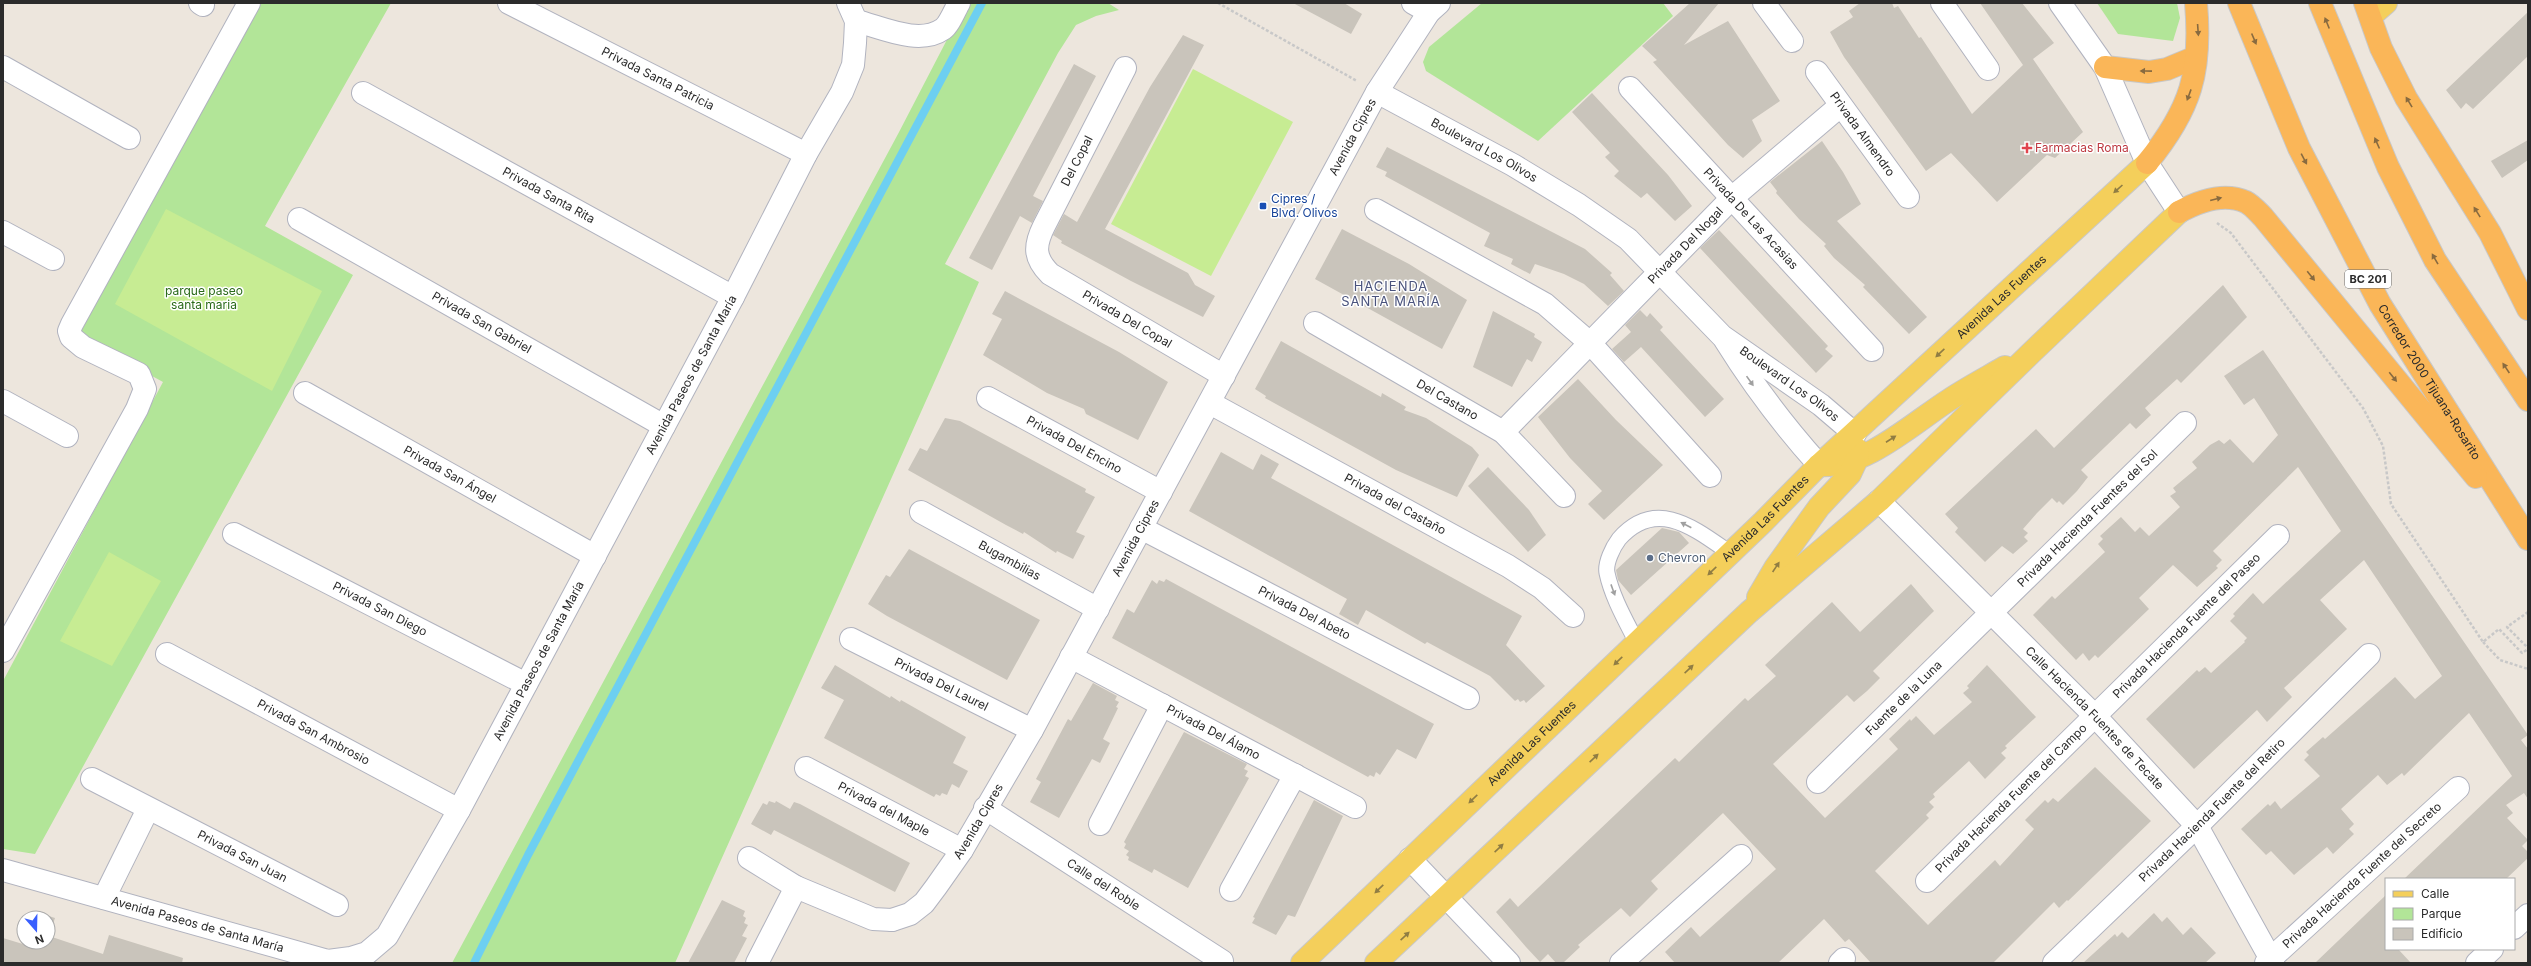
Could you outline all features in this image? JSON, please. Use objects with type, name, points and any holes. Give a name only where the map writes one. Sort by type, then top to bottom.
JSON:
[{"type":"highway","points":[[2147,163],[2170,135],[2182,114],[2191,88],[2199,36],[2196,3]]},
{"type":"highway","name":"Corredor 2000 Tijuana-Rosarito","points":[[2239,3],[2299,148],[2380,304],[2528,540]]},
{"type":"highway","points":[[2320,3],[2388,167],[2435,260],[2528,400]]},
{"type":"highway","points":[[2374,7],[2382,48],[2406,98],[2490,233],[2528,290]]},
{"type":"highway","points":[[2105,67],[2149,72],[2167,69],[2196,57]]},
{"type":"highway","points":[[2180,212],[2192,205],[2221,197],[2246,202],[2263,217],[2528,540]]},
{"type":"highway","points":[[2490,233],[2528,309]]},
{"type":"main road","name":"Avenida Las Fuentes","points":[[1302,963],[1637,643],[1819,465],[1855,434],[1971,324],[2147,163]]},
{"type":"main road","points":[[1376,963],[1447,898],[1749,612],[1879,501],[2031,353],[2180,212]]},
{"type":"main road","points":[[1819,465],[1834,465],[1857,459],[1889,441],[1950,398],[2031,353]]},
{"type":"main road","points":[[1749,612],[1775,568],[1819,507],[1850,474],[1857,459],[1855,434]]},
{"type":"street","points":[[3,651],[137,409],[145,389],[139,374],[76,343],[69,331],[249,3]]},
{"type":"street","name":"Privada Santa Patricia","points":[[509,3],[806,154]]},
{"type":"street","points":[[852,12],[914,36],[929,36],[944,29],[959,3]]},
{"type":"street","points":[[1764,3],[1792,41]]},
{"type":"street","points":[[1942,3],[1988,69]]},
{"type":"street","points":[[2060,3],[2105,67],[2147,163],[2180,212]]},
{"type":"street","name":"Avenida Cipres","points":[[749,858],[796,886],[873,919],[892,920],[910,914],[924,903],[962,850],[1032,730],[1377,92],[1427,6]]},
{"type":"street","name":"Avenida Paseos de Santa María","points":[[3,870],[328,961],[351,958],[367,953],[387,936],[459,810],[734,297],[806,154],[842,92],[853,65],[852,12]]},
{"type":"street","points":[[3,67],[129,138]]},
{"type":"street","name":"Del Copal","points":[[1037,256],[1036,249],[1039,236],[1125,68]]},
{"type":"street","name":"Privada Almendro","points":[[1817,72],[1840,106],[1908,197]]},
{"type":"street","name":"Privada De Las Acasias","points":[[1630,88],[1733,197],[1872,350]]},
{"type":"street","name":"Boulevard Los Olivos","points":[[1377,92],[1513,165],[1579,205],[1628,239],[1722,336],[1821,405],[1855,434]]},
{"type":"street","name":"Privada Santa Rita","points":[[364,93],[734,297]]},
{"type":"street","name":"Privada Del Nogal","points":[[1503,432],[1591,344],[1733,197],[1840,106]]},
{"type":"street","points":[[1376,210],[1544,304],[1591,344],[1710,476]]},
{"type":"street","name":"Privada San Gabriel","points":[[299,219],[664,426]]},
{"type":"street","points":[[3,232],[53,259]]},
{"type":"street","name":"Privada Del Copal","points":[[1037,256],[1050,274],[1224,376]]},
{"type":"street","name":"Del Castano","points":[[1315,323],[1503,432],[1564,496]]},
{"type":"street","name":"Boulevard Los Olivos","points":[[1722,336],[1748,379],[1789,432],[1819,465]]},
{"type":"street","name":"Privada San Ángel","points":[[305,393],[595,556]]},
{"type":"street","name":"Privada Del Encino","points":[[988,398],[1161,492]]},
{"type":"street","points":[[3,401],[67,436]]},
{"type":"street","name":"Privada del Castaño","points":[[1210,402],[1508,566],[1542,588],[1573,616]]},
{"type":"street","name":"Privada Hacienda Fuentes del Sol","points":[[1991,614],[2185,423]]},
{"type":"street","name":"Calle Hacienda Fuentes de Tecate","points":[[1879,501],[2095,716],[2197,826],[2270,962]]},
{"type":"street","name":"Bugambilias","points":[[921,512],[1098,609]]},
{"type":"street","name":"Privada Del Abeto","points":[[1141,528],[1468,698]]},
{"type":"street","name":"Privada San Diego","points":[[234,534],[526,684]]},
{"type":"street","name":"Privada Hacienda Fuente del Paseo","points":[[2095,716],[2278,536]]},
{"type":"street","name":"Fuente de la Luna","points":[[1818,782],[1991,614]]},
{"type":"street","name":"Privada Del Laurel","points":[[851,639],[1032,730]]},
{"type":"street","name":"Privada San Ambrosio","points":[[167,654],[459,810]]},
{"type":"street","name":"Privada Hacienda Fuente del Retiro","points":[[2054,963],[2197,826],[2369,655]]},
{"type":"street","name":"Privada Del Álamo","points":[[1071,657],[1355,807]]},
{"type":"street","points":[[1100,824],[1162,705]]},
{"type":"street","name":"Privada Hacienda Fuente del Campo","points":[[1927,881],[2095,716]]},
{"type":"street","name":"Privada del Maple","points":[[806,768],[962,850]]},
{"type":"street","points":[[1231,890],[1295,775]]},
{"type":"street","name":"Privada San Juan","points":[[92,779],[337,905]]},
{"type":"street","name":"Privada Hacienda Fuente del Secreto","points":[[2270,962],[2458,788]]},
{"type":"street","name":"Calle del Roble","points":[[986,808],[1222,961]]},
{"type":"street","points":[[104,898],[148,809]]},
{"type":"street","points":[[1621,963],[1742,856]]},
{"type":"street","points":[[1410,859],[1509,963]]},
{"type":"street","points":[[756,963],[796,886]]},
{"type":"street","points":[[2515,927],[2528,915]]},
{"type":"street","points":[[2477,963],[2491,950]]},
{"type":"lane","points":[[1637,643],[1622,613],[1607,571],[1613,546],[1628,529],[1652,517],[1676,520],[1698,531],[1730,553]]},
{"type":"path","points":[[1218,3],[1377,92]]},
{"type":"path","points":[[2211,219],[2231,233],[2363,408],[2383,446],[2391,504],[2483,642],[2500,660],[2528,669]]},
{"type":"path","points":[[2483,642],[2499,629],[2522,653],[2528,648],[2507,627],[2528,612]]},
{"type":"green space","name":"parque paseo santa maria","points":[[259,3],[391,3],[265,226],[353,275],[35,854],[3,849],[3,681],[163,382],[72,332]]},
{"type":"green space","points":[[966,3],[1108,3],[1119,10],[1096,16],[1076,25],[1058,53],[945,264],[979,282],[675,963],[452,963],[898,134]]},
{"type":"green space","points":[[1482,3],[1663,3],[1673,16],[1538,141],[1426,71],[1423,62],[1429,47]]},
{"type":"green space","points":[[2097,3],[2177,3],[2180,18],[2173,41],[2118,34]]},
{"type":"green space","points":[[1193,69],[1293,122],[1211,276],[1111,224]]},
{"type":"green space","points":[[166,209],[322,291],[272,391],[115,304]]},
{"type":"green space","points":[[109,552],[161,581],[112,666],[60,641]]},
{"type":"building","points":[[1293,3],[1344,3],[1362,14],[1351,34]]},
{"type":"building","points":[[1690,3],[1719,3],[1684,45],[1728,21],[1780,101],[1752,120],[1762,141],[1743,158],[1728,145],[1653,62],[1657,60],[1642,46]]},
{"type":"building","points":[[1860,3],[1892,3],[1894,8],[1898,6],[1919,38],[1921,37],[1972,114],[2023,65],[1980,3],[2022,3],[2054,43],[2033,59],[2083,132],[2055,158],[2047,155],[1997,202],[1951,153],[1926,171],[1844,57],[1830,32],[1853,17],[1849,11]]},
{"type":"building","points":[[2528,12],[2528,56],[2473,109],[2466,103],[2461,109],[2446,90]]},
{"type":"building","points":[[1183,35],[1204,45],[1105,229],[1188,273],[1195,285],[1215,296],[1203,317],[1131,281],[1061,243],[1062,241],[1053,235],[1064,214],[1077,222],[1150,87]]},
{"type":"building","points":[[1074,64],[1096,76],[1033,196],[1043,201],[1032,223],[1020,216],[992,270],[969,258]]},
{"type":"building","points":[[1592,93],[1668,175],[1692,206],[1675,221],[1647,193],[1641,198],[1614,176],[1619,171],[1605,157],[1610,153],[1572,112]]},
{"type":"building","points":[[2528,140],[2528,160],[2502,178],[2491,161]]},
{"type":"building","points":[[1822,141],[1843,172],[1861,204],[1837,221],[1927,317],[1909,334],[1863,287],[1865,285],[1834,258],[1824,246],[1826,244],[1799,219],[1776,193],[1777,191],[1770,182]]},
{"type":"building","points":[[1387,147],[1585,249],[1612,273],[1610,275],[1624,291],[1608,306],[1584,284],[1564,274],[1535,264],[1530,274],[1511,264],[1513,259],[1484,246],[1490,233],[1385,176],[1387,172],[1376,167]]},
{"type":"building","points":[[1342,229],[1409,264],[1467,300],[1442,349],[1315,279]]},
{"type":"building","points":[[1719,230],[1828,346],[1825,349],[1833,356],[1816,373],[1700,248]]},
{"type":"building","points":[[2223,285],[2247,317],[2181,383],[2177,379],[2145,408],[2151,415],[2136,429],[2130,423],[2081,470],[2088,477],[2063,505],[2059,501],[2057,503],[2052,498],[2037,513],[2023,529],[2028,533],[2024,537],[2028,541],[2013,554],[2002,546],[1985,562],[1955,532],[1958,528],[1945,514],[2036,429],[2054,448]]},
{"type":"building","points":[[1005,291],[1119,352],[1168,382],[1138,440],[1086,414],[1084,409],[1047,393],[983,355],[1002,319],[992,314]]},
{"type":"building","points":[[1640,310],[1647,317],[1650,313],[1663,327],[1660,330],[1724,399],[1705,417],[1641,347],[1624,362],[1612,349],[1631,332],[1625,325]]},
{"type":"building","points":[[1493,311],[1535,334],[1534,337],[1542,342],[1532,362],[1527,359],[1512,387],[1473,367]]},
{"type":"building","points":[[1281,341],[1381,397],[1382,393],[1406,407],[1404,410],[1426,418],[1472,447],[1479,455],[1457,497],[1396,470],[1265,398],[1266,396],[1255,389]]},
{"type":"building","points":[[2263,350],[2528,735],[2521,740],[2528,749],[2528,799],[2524,793],[2506,805],[2513,813],[2507,818],[2528,840],[2522,846],[2528,852],[2528,858],[2507,878],[2405,878],[2512,776],[2469,713],[2404,776],[2402,773],[2387,785],[2378,775],[2341,809],[2354,824],[2349,829],[2354,834],[2333,854],[2327,847],[2294,875],[2271,851],[2266,855],[2241,829],[2268,804],[2270,806],[2275,801],[2281,809],[2320,776],[2304,760],[2309,755],[2306,752],[2323,737],[2325,739],[2395,677],[2415,699],[2442,676],[2364,560],[2320,600],[2347,629],[2284,688],[2292,697],[2267,722],[2257,710],[2194,769],[2146,719],[2197,670],[2199,672],[2205,667],[2211,673],[2245,642],[2244,641],[2247,638],[2230,621],[2235,616],[2233,614],[2253,593],[2263,604],[2341,531],[2298,467],[2213,551],[2222,560],[2216,566],[2218,568],[2197,587],[2173,565],[2139,598],[2149,609],[2098,658],[2095,655],[2089,661],[2083,653],[2076,660],[2033,615],[2052,596],[2055,599],[2105,552],[2098,544],[2103,539],[2100,536],[2121,517],[2135,532],[2140,527],[2149,536],[2180,507],[2170,496],[2176,492],[2173,488],[2197,468],[2192,462],[2210,445],[2219,440],[2224,444],[2230,439],[2253,463],[2278,435],[2254,398],[2244,405],[2224,376]]},
{"type":"building","points":[[1578,379],[1616,420],[1663,465],[1604,520],[1588,504],[1602,491],[1570,458],[1538,417]]},
{"type":"building","points":[[945,418],[960,421],[1086,489],[1085,492],[1095,497],[1076,532],[1085,536],[1073,559],[1057,551],[1056,553],[1024,532],[1023,534],[1006,525],[908,470],[920,448],[927,451]]},
{"type":"building","points":[[1221,452],[1253,470],[1261,454],[1279,464],[1271,478],[1522,616],[1506,645],[1545,686],[1526,703],[1524,700],[1520,702],[1518,699],[1515,701],[1490,676],[1427,642],[1425,644],[1366,610],[1358,625],[1339,614],[1347,599],[1189,511]]},
{"type":"building","points":[[1488,467],[1529,510],[1546,535],[1528,552],[1468,486]]},
{"type":"building","name":"Chevron","points":[[1662,528],[1679,532],[1689,543],[1631,595],[1618,580],[1616,570]]},
{"type":"building","points":[[909,549],[1040,620],[1007,680],[887,616],[868,604],[886,575],[890,577]]},
{"type":"building","points":[[1166,579],[1434,724],[1416,759],[1397,749],[1380,775],[1376,772],[1374,777],[1370,775],[1368,777],[1112,638],[1127,609],[1134,613],[1152,580],[1157,584],[1159,580],[1164,582]]},
{"type":"building","points":[[1911,584],[1934,611],[1873,671],[1880,678],[1867,691],[1854,702],[1847,695],[1773,764],[1825,818],[1898,749],[1889,739],[1910,719],[1911,721],[1916,716],[1934,735],[1972,702],[1963,693],[1969,688],[1967,686],[1987,665],[2036,717],[2005,746],[2007,748],[2001,753],[2006,758],[1985,779],[1969,761],[1933,794],[1935,797],[1929,802],[1934,807],[1926,815],[1929,818],[1875,871],[1928,925],[1995,860],[2000,866],[2034,829],[2025,820],[2045,800],[2048,803],[2053,798],[2058,802],[2095,767],[2151,821],[2068,901],[2067,900],[2059,908],[2054,902],[1993,963],[1871,963],[1849,939],[1845,942],[1824,919],[1778,963],[1675,963],[1665,952],[1691,927],[1700,937],[1776,869],[1723,813],[1651,881],[1658,889],[1630,917],[1621,908],[1578,945],[1580,947],[1563,963],[1556,963],[1548,954],[1540,962],[1496,912],[1510,898],[1518,907],[1675,758],[1679,762],[1745,698],[1748,701],[1776,676],[1765,665],[1832,602],[1860,632]]},
{"type":"building","points":[[835,665],[890,698],[891,696],[900,702],[901,700],[966,737],[953,763],[968,771],[959,788],[952,784],[947,795],[942,793],[940,796],[936,794],[934,797],[824,738],[844,700],[821,688]]},
{"type":"building","points":[[1093,683],[1117,696],[1115,700],[1119,702],[1116,707],[1118,708],[1103,739],[1110,743],[1100,763],[1092,759],[1059,818],[1030,802],[1041,782],[1036,779],[1068,719],[1071,721]]},
{"type":"building","points":[[1184,732],[1247,764],[1244,769],[1248,771],[1245,776],[1249,778],[1188,888],[1154,869],[1152,873],[1128,860],[1129,857],[1126,855],[1129,851],[1124,848],[1126,844],[1124,842]]},
{"type":"building","points":[[1314,800],[1343,816],[1295,917],[1288,915],[1276,935],[1252,923],[1255,918],[1253,917]]},
{"type":"building","points":[[769,801],[775,803],[776,801],[790,809],[794,802],[800,804],[910,863],[895,892],[774,830],[771,835],[751,824],[763,803],[767,805]]},
{"type":"building","points":[[2385,896],[2385,950],[2399,950],[2411,963],[2315,963]]},
{"type":"building","points":[[722,900],[745,911],[743,916],[746,918],[744,923],[748,925],[742,936],[747,938],[734,963],[688,963]]},
{"type":"building","points":[[2154,913],[2162,922],[2167,917],[2183,935],[2191,927],[2216,953],[2205,963],[2083,963],[2115,934],[2117,937],[2122,932],[2128,938]]},
{"type":"building","points":[[109,935],[183,958],[182,963],[3,963],[3,938],[16,942],[16,950],[56,950],[56,938],[103,954]]},
{"type":"waterway","points":[[474,963],[528,855],[982,3]]},
{"type":"place","name":"Farmacias Roma","points":[[2027,148]]},
{"type":"place","name":"Cipres / Blvd. Olivos","points":[[1263,206]]},
{"type":"place","name":"Chevron","points":[[1650,558]]},
{"type":"district","name":"HACIENDA SANTA MARÍA","points":[[1391,294]]}]
